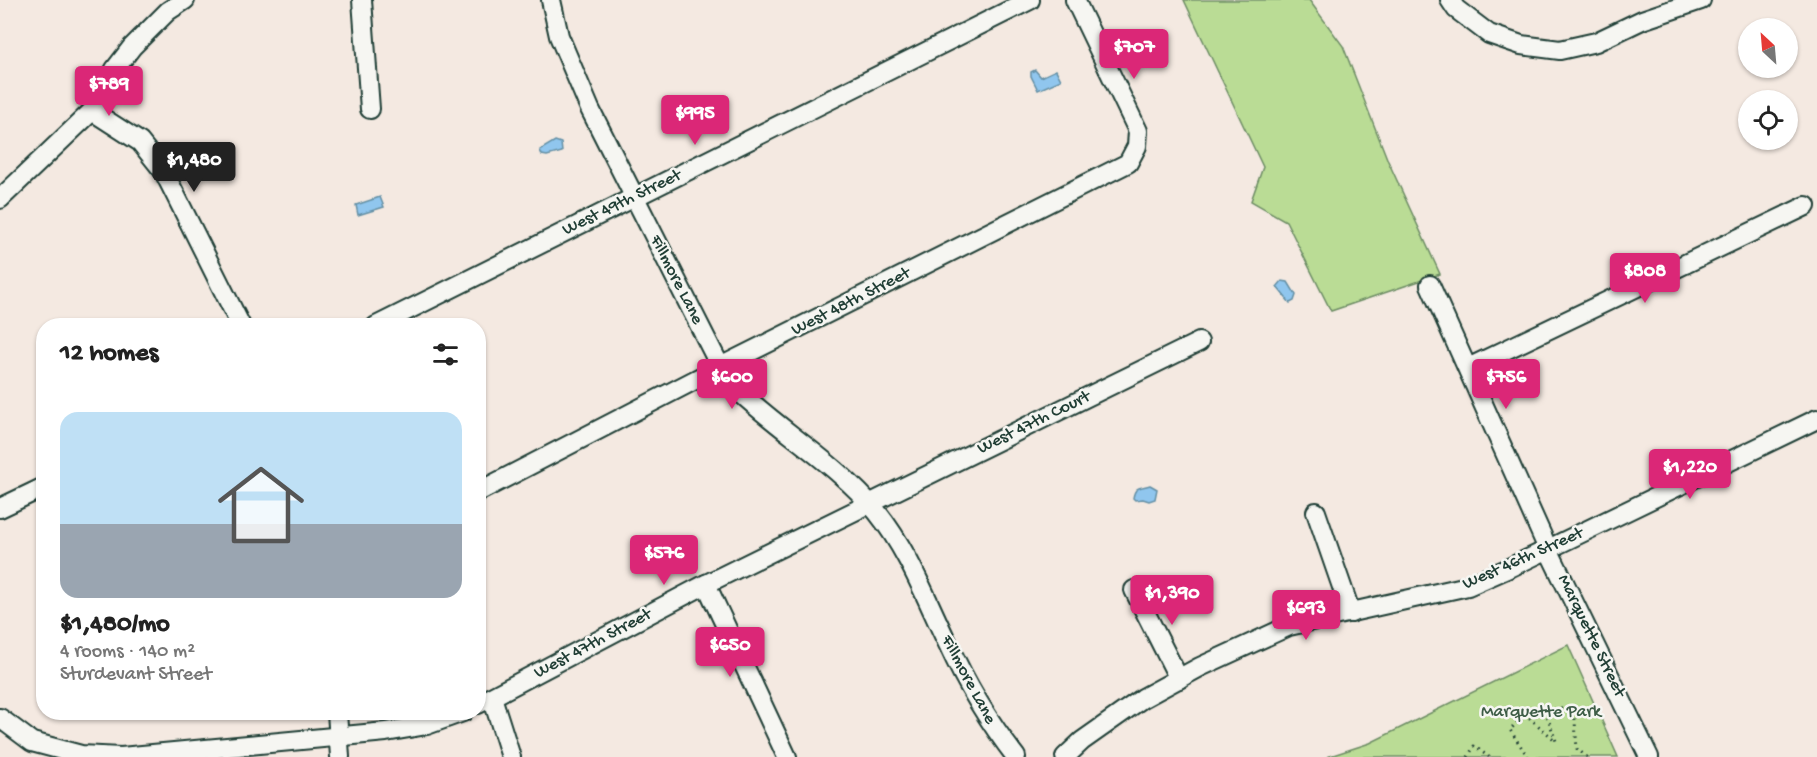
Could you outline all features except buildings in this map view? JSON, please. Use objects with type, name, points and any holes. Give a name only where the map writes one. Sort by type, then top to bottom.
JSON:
[{"type":"street","points":[[0,199],[92,111],[115,69],[132,47],[168,11],[185,0]]},
{"type":"street","points":[[362,0],[370,109]]},
{"type":"street","name":"Fillmore Lane","points":[[551,0],[567,60],[633,197],[720,367],[728,380],[744,397],[844,476],[878,514],[918,577],[948,646],[994,729],[1016,757]]},
{"type":"street","name":"West 49th Street","points":[[392,318],[1030,0]]},
{"type":"street","name":"West 48th Street","points":[[486,488],[720,367],[1128,163],[1137,146],[1138,131],[1075,0]]},
{"type":"street","points":[[1450,0],[1456,9],[1490,34],[1521,45],[1560,50],[1596,42],[1642,20],[1701,0]]},
{"type":"street","points":[[92,111],[141,142],[164,172],[237,318]]},
{"type":"street","points":[[1468,368],[1806,206]]},
{"type":"street","name":"Marquette Street","points":[[1430,285],[1548,549],[1649,757]]},
{"type":"street","name":"West 47th Court","points":[[869,504],[1199,342]]},
{"type":"street","name":"West 46th Street","points":[[1065,757],[1082,741],[1134,704],[1200,667],[1289,626],[1468,586],[1817,419]]},
{"type":"street","points":[[0,508],[36,491]]},
{"type":"street","name":"West 47th Street","points":[[486,699],[706,584],[869,504]]},
{"type":"street","points":[[1316,512],[1351,613]]},
{"type":"street","points":[[706,584],[787,757]]},
{"type":"street","points":[[1134,590],[1179,679]]},
{"type":"street","points":[[486,702],[511,757]]},
{"type":"street","points":[[338,720],[340,757]]},
{"type":"street","points":[[3,725],[32,742],[81,754],[121,757],[339,736],[427,725],[441,720]]},
{"type":"path","points":[[1528,757],[1510,730],[1525,714],[1556,741],[1545,710],[1574,708],[1577,749],[1587,757]]},
{"type":"path","points":[[1468,757],[1474,746],[1489,757]]},
{"type":"green space","points":[[1184,0],[1309,0],[1343,46],[1388,161],[1440,274],[1331,311],[1286,221],[1251,201],[1263,167]]},
{"type":"green space","name":"Marquette Park","points":[[1568,645],[1618,757],[1327,757],[1370,743]]},
{"type":"water","points":[[1035,70],[1041,77],[1056,70],[1061,80],[1038,90],[1031,76],[1031,72]]},
{"type":"water","points":[[555,141],[561,143],[562,152],[542,155],[540,150]]},
{"type":"water","points":[[380,197],[384,207],[358,215],[356,205]]},
{"type":"water","points":[[1282,281],[1288,282],[1296,295],[1294,301],[1290,303],[1277,287]]},
{"type":"water","points":[[1150,485],[1157,489],[1155,499],[1149,501],[1133,498],[1137,489]]}]
